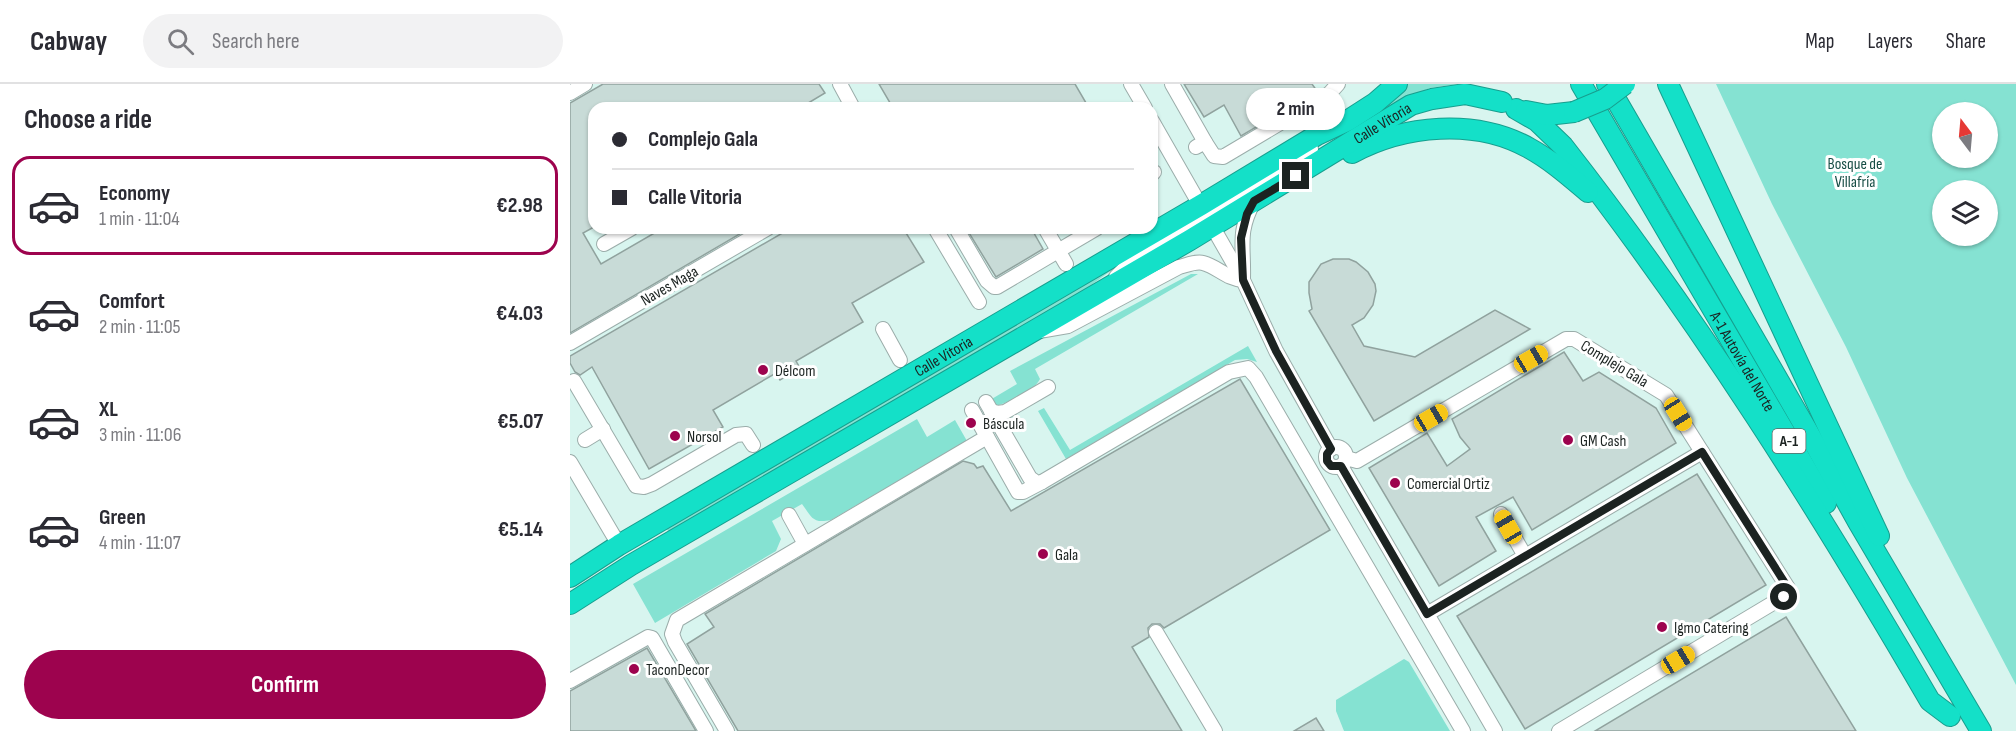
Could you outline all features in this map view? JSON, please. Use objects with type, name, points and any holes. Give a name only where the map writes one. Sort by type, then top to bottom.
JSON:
[{"type":"highway","points":[[1317,135],[1376,84]]},
{"type":"highway","name":"Calle Vitoria","points":[[1158,230],[1317,135],[1347,121],[1390,92],[1397,84]]},
{"type":"highway","points":[[1477,84],[1537,121],[1563,146],[1694,324]]},
{"type":"highway","name":"A-1 Autovía del Norte","points":[[1581,84],[1954,724]]},
{"type":"highway","name":"A-1 Autovía del Norte","points":[[1607,84],[1802,420],[1858,522],[1981,731]]},
{"type":"highway","name":"Calle Vitoria","points":[[570,604],[657,550],[1213,226],[1412,105],[1432,99],[1465,94],[1547,115],[1574,112],[1605,99],[1624,84]]},
{"type":"highway","name":"A-1","points":[[1668,84],[1846,468],[1892,562],[1937,645],[1953,683]]},
{"type":"highway","points":[[1258,199],[1287,191],[1362,148],[1412,132],[1452,129],[1503,138],[1521,144],[1556,164],[1588,192],[1659,276],[1694,324],[1825,525],[1930,701],[1954,724]]},
{"type":"highway","name":"Calle Vitoria","points":[[570,577],[619,545],[1151,234]]},
{"type":"highway","points":[[570,592],[614,562],[619,555],[619,545],[633,550],[657,550]]},
{"type":"street","points":[[570,93],[585,84]]},
{"type":"street","points":[[840,84],[850,102]]},
{"type":"street","points":[[1131,84],[1141,102]]},
{"type":"street","points":[[1172,84],[1201,145],[1214,156],[1223,157],[1329,93],[1338,84]]},
{"type":"street","points":[[1158,131],[1243,280],[1276,351],[1331,449],[1337,447],[1343,450],[1344,462],[1427,614],[1495,731]]},
{"type":"street","name":"Calle Vitoria","points":[[1213,226],[1213,215],[1217,209],[1311,149],[1317,135]]},
{"type":"street","points":[[1243,280],[1241,238],[1247,214],[1258,199]]},
{"type":"street","points":[[1107,288],[1131,262],[1193,225],[1198,219],[1201,205]]},
{"type":"street","points":[[604,244],[622,234]]},
{"type":"street","name":"Naves Maga","points":[[570,343],[758,234]]},
{"type":"street","points":[[938,234],[978,302]]},
{"type":"street","points":[[960,234],[987,281],[993,287],[1000,286],[1087,234]]},
{"type":"street","points":[[1048,234],[1066,264]]},
{"type":"street","points":[[1031,332],[1068,326],[1179,267],[1193,263],[1203,263],[1234,280],[1243,280]]},
{"type":"street","points":[[883,330],[900,360]]},
{"type":"street","name":"Complejo Gala","points":[[1344,462],[1357,461],[1566,339],[1574,339],[1666,395],[1788,588],[1786,594],[1777,601],[1559,731]]},
{"type":"street","points":[[972,410],[1018,492],[1023,492],[1228,372],[1248,368],[1256,377],[1463,731]]},
{"type":"street","points":[[574,381],[636,486],[644,487],[651,484],[736,435],[746,434],[753,445]]},
{"type":"street","points":[[1042,482],[1037,483],[1030,478],[989,406],[997,413],[1005,412],[1048,387]]},
{"type":"street","points":[[585,440],[603,429]]},
{"type":"street","points":[[727,731],[675,642],[672,634],[673,627],[683,616],[987,437]]},
{"type":"street","points":[[1427,614],[1702,452]]},
{"type":"street","points":[[570,462],[619,545]]},
{"type":"street","points":[[1501,514],[1525,556]]},
{"type":"street","points":[[789,515],[805,544]]},
{"type":"street","points":[[1156,632],[1215,731]]},
{"type":"street","points":[[570,681],[648,637],[652,638],[706,731]]},
{"type":"shaded area","points":[[570,84],[2016,84],[2016,731],[570,731]]},
{"type":"green space","points":[[1407,84],[1458,84],[1430,88],[1414,95],[1324,149],[1386,101]]},
{"type":"green space","name":"Bosque de Villafría","points":[[1716,84],[2016,84],[2016,685],[1907,478],[1846,347],[1772,204]]},
{"type":"green space","points":[[1127,259],[1079,294],[669,532],[665,527]]},
{"type":"green space","points":[[1191,274],[1198,274],[1035,369],[1040,379],[1028,391],[999,405],[990,400],[1017,384],[1010,371]]},
{"type":"green space","points":[[1248,346],[1257,362],[1247,359],[1235,360],[1066,459],[1038,411],[1044,408],[1070,450]]},
{"type":"green space","points":[[917,419],[927,437],[955,420],[967,441],[831,520],[816,520],[802,504],[772,521],[781,539],[776,551],[655,623],[633,584]]},
{"type":"green space","points":[[1404,659],[1409,662],[1450,731],[1344,731],[1336,711],[1336,700]]},
{"type":"building","points":[[603,84],[819,84],[825,93],[810,102],[588,102],[588,230],[583,233],[601,264],[653,234],[740,234],[570,333],[570,103]]},
{"type":"building","points":[[879,84],[1075,84],[1086,102],[890,102]]},
{"type":"building","points":[[1184,84],[1312,84],[1317,91],[1241,136],[1224,105],[1204,117]]},
{"type":"building","points":[[781,234],[907,234],[924,262],[852,303],[863,322],[796,361],[800,368],[780,380],[776,373],[713,410],[723,427],[649,469],[592,367],[580,375],[575,372],[570,363],[570,356]]},
{"type":"building","points":[[970,234],[1034,234],[1043,249],[996,277]]},
{"type":"building","points":[[1333,259],[1349,259],[1356,262],[1368,272],[1375,284],[1373,305],[1364,318],[1352,325],[1364,346],[1415,357],[1495,310],[1530,329],[1374,421],[1309,311],[1312,309],[1309,282],[1321,264]]},
{"type":"building","name":"GM Cash","points":[[1564,352],[1583,381],[1599,372],[1656,408],[1676,443],[1532,530],[1513,497],[1476,517],[1496,551],[1439,586],[1369,468],[1427,433],[1447,466],[1470,449],[1460,437],[1452,419]]},
{"type":"building","name":"Gala","points":[[1240,379],[1330,530],[1164,628],[1160,624],[1152,624],[1148,628],[1149,637],[1132,647],[1182,731],[738,731],[687,644],[714,627],[705,614],[963,461],[974,464],[977,468],[983,466],[1011,511]]},
{"type":"building","points":[[1697,474],[1766,585],[1525,729],[1457,616]]},
{"type":"building","points":[[1786,617],[1856,731],[1595,731]]},
{"type":"building","name":"TaconDecor","points":[[647,648],[696,731],[570,731],[570,691]]},
{"type":"building","points":[[1316,718],[1324,731],[1294,731]]},
{"type":"place","name":"Délcom","points":[[763,370]]},
{"type":"place","name":"Báscula","points":[[971,423]]},
{"type":"place","name":"Norsol","points":[[675,436]]},
{"type":"place","name":"GM Cash","points":[[1568,440]]},
{"type":"place","name":"Comercial Ortiz","points":[[1395,483]]},
{"type":"place","name":"Gala","points":[[1043,554]]},
{"type":"place","name":"Igmo Catering","points":[[1662,627]]},
{"type":"place","name":"TaconDecor","points":[[634,669]]},
{"type":"route","points":[[1296,176],[1254,201],[1247,214],[1241,238],[1243,280],[1276,351],[1331,449],[1327,454],[1327,461],[1331,466],[1341,466],[1427,614],[1702,452],[1788,588],[1784,597]]}]
